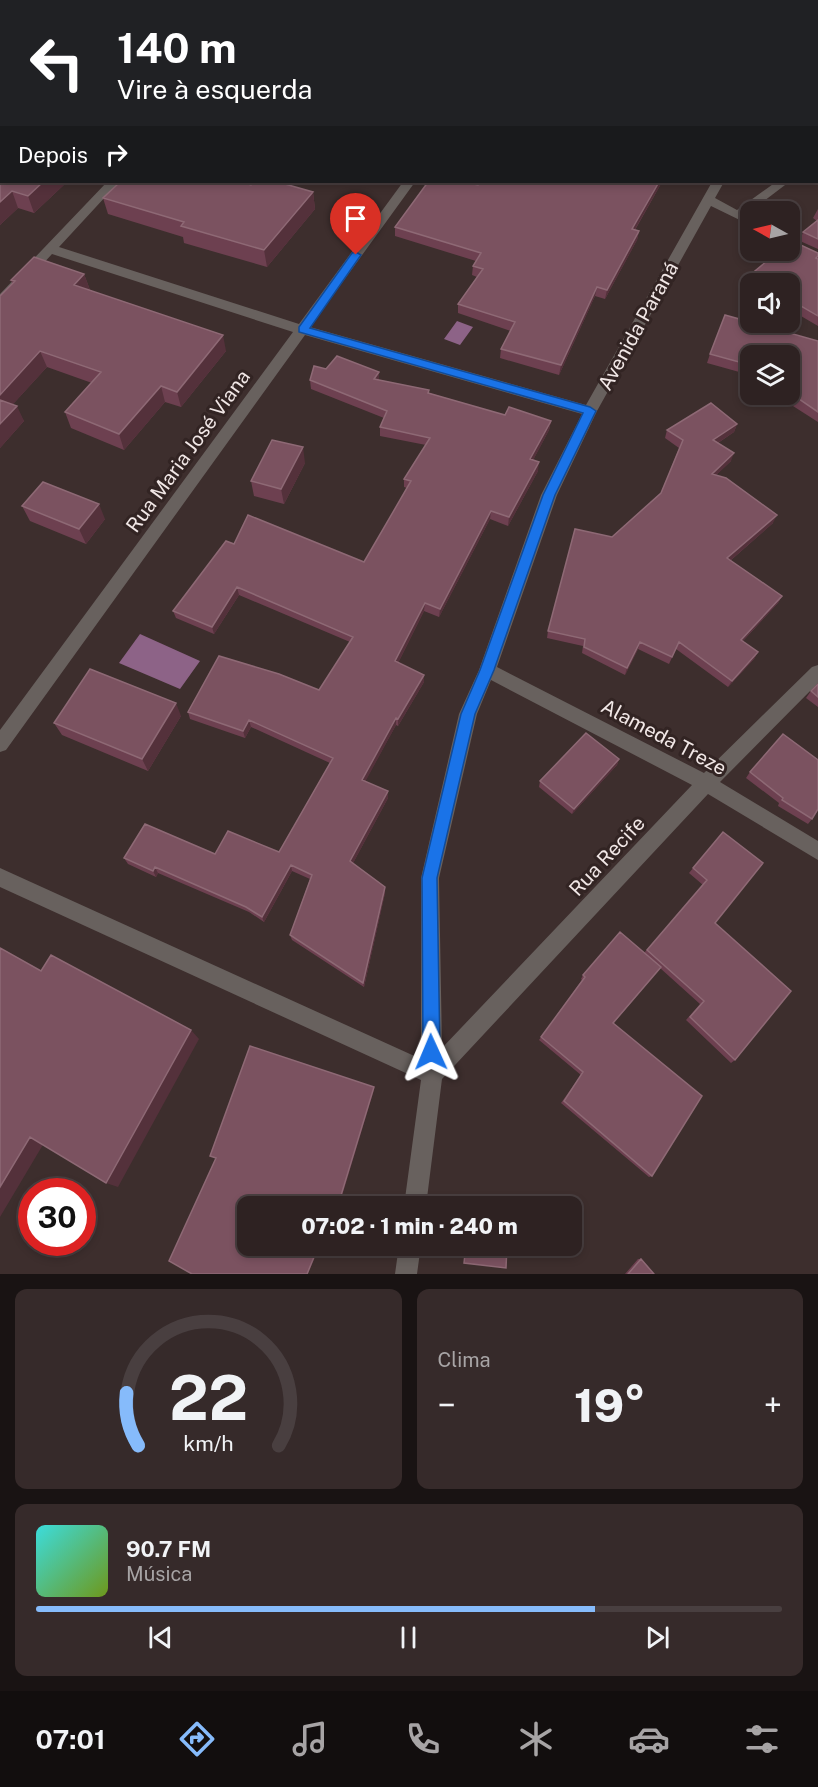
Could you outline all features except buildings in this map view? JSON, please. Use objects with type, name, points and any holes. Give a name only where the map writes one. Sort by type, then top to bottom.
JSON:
[{"type":"street","points":[[0,302],[112,183]]},
{"type":"street","name":"Rua Maria José Viana","points":[[0,744],[303,330],[407,183]]},
{"type":"street","name":"Avenida Paraná","points":[[416,1196],[432,1074],[429,878],[468,714],[487,670],[549,495],[590,411],[718,183]]},
{"type":"street","points":[[762,201],[782,183]]},
{"type":"street","points":[[709,200],[740,216]]},
{"type":"street","points":[[50,249],[303,330],[590,411]]},
{"type":"street","name":"Alameda Treze","points":[[487,670],[706,783],[818,850]]},
{"type":"street","name":"Rua Recife","points":[[432,1074],[706,783],[818,672]]},
{"type":"street","points":[[0,877],[432,1074]]},
{"type":"street","points":[[406,1274],[408,1256]]},
{"type":"shaded area","points":[[457,321],[473,327],[460,345],[444,339]]},
{"type":"shaded area","points":[[140,634],[200,661],[180,689],[119,663]]},
{"type":"route","points":[[356,255],[303,330],[590,411],[549,495],[487,670],[468,714],[429,878],[431,1052]]}]
